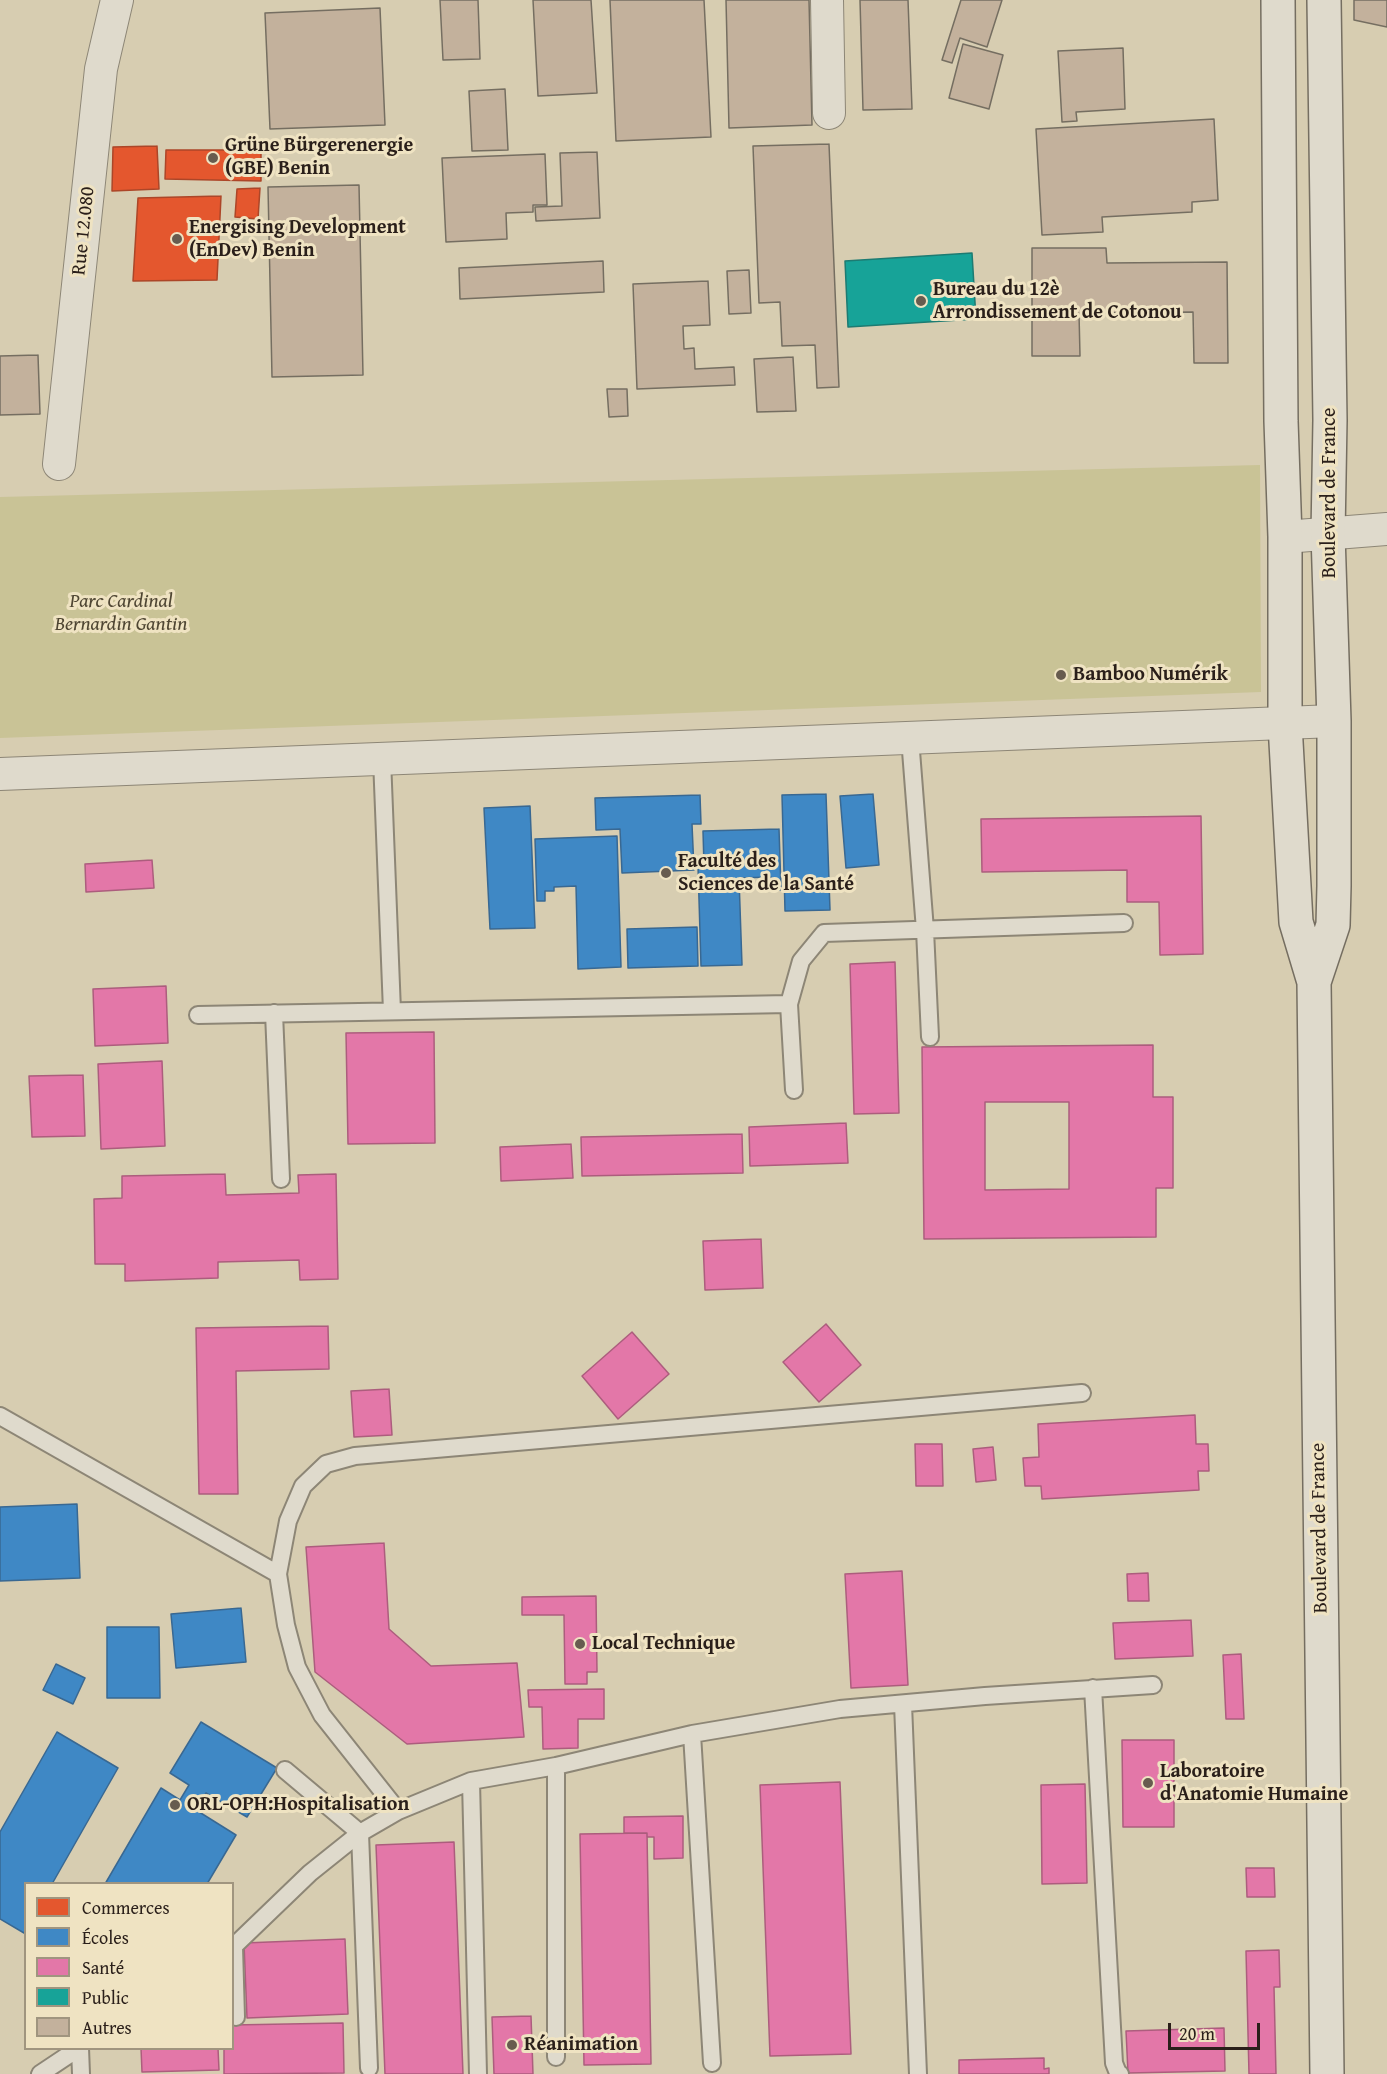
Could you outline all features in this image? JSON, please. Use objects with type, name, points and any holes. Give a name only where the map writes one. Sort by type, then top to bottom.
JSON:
[{"type":"street","name":"Rue 12.080","points":[[59,464],[101,69],[117,0]]},
{"type":"street","points":[[827,0],[829,113]]},
{"type":"street","name":"Boulevard de France","points":[[1278,0],[1281,410],[1285,537],[1285,724],[1296,922],[1314,982],[1327,2074]]},
{"type":"street","name":"Boulevard de France","points":[[1314,982],[1333,925],[1334,722],[1328,534],[1330,420],[1324,0]]},
{"type":"street","points":[[1285,537],[1387,529]]},
{"type":"street","points":[[0,774],[1334,722]]},
{"type":"lane","points":[[910,738],[925,930],[930,1037]]},
{"type":"lane","points":[[382,759],[392,1011]]},
{"type":"lane","points":[[794,1090],[789,1004],[801,961],[824,933],[1124,923]]},
{"type":"lane","points":[[198,1015],[789,1004]]},
{"type":"lane","points":[[274,1013],[281,1179]]},
{"type":"lane","points":[[398,1811],[322,1715],[297,1667],[286,1625],[278,1574],[288,1521],[303,1486],[326,1464],[355,1456],[1082,1393]]},
{"type":"lane","points":[[0,1416],[278,1574]]},
{"type":"lane","points":[[234,1946],[310,1873],[360,1833],[398,1811],[471,1780],[556,1766],[692,1734],[840,1709],[1153,1685]]},
{"type":"lane","points":[[1093,1688],[1114,2063],[1120,2074]]},
{"type":"lane","points":[[903,1704],[918,2074]]},
{"type":"lane","points":[[692,1734],[712,2063]]},
{"type":"lane","points":[[556,1766],[556,2057]]},
{"type":"lane","points":[[285,1770],[360,1833],[369,2068]]},
{"type":"lane","points":[[471,1780],[478,2074]]},
{"type":"lane","points":[[234,1970],[236,2017]]},
{"type":"lane","points":[[40,2074],[77,2050]]},
{"type":"lane","points":[[79,2050],[81,2074]]},
{"type":"green space","name":"Parc Cardinal Bernardin Gantin","points":[[1260,465],[1261,692],[0,738],[0,497]]},
{"type":"building: Commerces","points":[[157,146],[159,189],[112,191],[113,147]]},
{"type":"building: Commerces","name":"Grüne Bürgerenergie (GBE) Benin","points":[[166,150],[261,150],[261,181],[165,179]]},
{"type":"building: Commerces","points":[[260,188],[258,219],[235,217],[237,189]]},
{"type":"building: Commerces","name":"Energising Development (EnDev) Benin","points":[[221,196],[217,280],[133,281],[138,198]]},
{"type":"building: Écoles","points":[[826,794],[830,910],[785,911],[782,795]]},
{"type":"building: Écoles","points":[[873,794],[879,865],[846,868],[840,796]]},
{"type":"building: Écoles","points":[[700,795],[701,824],[692,824],[694,870],[622,873],[620,829],[596,830],[595,798]]},
{"type":"building: Écoles","points":[[530,806],[535,928],[490,929],[484,808]]},
{"type":"building: Écoles","points":[[779,829],[781,890],[772,890],[771,877],[739,878],[742,965],[701,966],[698,866],[704,866],[703,831]]},
{"type":"building: Écoles","points":[[617,836],[621,967],[578,969],[576,886],[554,887],[554,891],[545,891],[545,901],[537,901],[535,839]]},
{"type":"building: Écoles","points":[[697,927],[698,966],[628,968],[627,929]]},
{"type":"building: Écoles","points":[[77,1504],[80,1578],[0,1581],[0,1507]]},
{"type":"building: Écoles","points":[[241,1608],[246,1662],[176,1668],[171,1614]]},
{"type":"building: Écoles","points":[[107,1627],[159,1627],[160,1698],[107,1698]]},
{"type":"building: Écoles","points":[[56,1664],[85,1678],[73,1704],[43,1690]]},
{"type":"building: Écoles","name":"ORL-OPH:Hospitalisation","points":[[201,1722],[277,1768],[247,1817],[206,1793],[196,1810],[236,1835],[208,1882],[106,1882],[161,1788],[180,1800],[189,1785],[170,1773]]},
{"type":"building: Écoles","points":[[57,1732],[118,1768],[53,1882],[24,1882],[24,1933],[0,1919],[0,1832]]},
{"type":"building: Santé","points":[[1201,816],[1203,954],[1160,955],[1159,902],[1127,902],[1127,870],[982,872],[981,819]]},
{"type":"building: Santé","points":[[152,860],[154,888],[86,892],[85,864]]},
{"type":"building: Santé","points":[[895,962],[899,1113],[854,1114],[850,964]]},
{"type":"building: Santé","points":[[166,986],[168,1043],[95,1046],[93,989]]},
{"type":"building: Santé","points":[[434,1032],[435,1143],[348,1144],[346,1033]]},
{"type":"building: Santé","points":[[1153,1045],[1153,1097],[1173,1097],[1173,1188],[1156,1188],[1156,1237],[924,1239],[922,1047]],"holes":[[[985,1102],[1069,1102],[1069,1189],[985,1190]]]},
{"type":"building: Santé","points":[[162,1061],[165,1146],[101,1149],[98,1064]]},
{"type":"building: Santé","points":[[83,1075],[85,1136],[32,1137],[29,1076]]},
{"type":"building: Santé","points":[[846,1123],[848,1163],[750,1166],[749,1127]]},
{"type":"building: Santé","points":[[742,1134],[743,1173],[582,1176],[581,1137]]},
{"type":"building: Santé","points":[[571,1144],[573,1178],[501,1181],[500,1147]]},
{"type":"building: Santé","points":[[225,1174],[226,1195],[299,1193],[298,1175],[336,1174],[338,1279],[300,1280],[299,1260],[218,1262],[218,1278],[125,1281],[125,1264],[95,1264],[94,1199],[122,1198],[122,1176]]},
{"type":"building: Santé","points":[[761,1239],[763,1288],[705,1290],[703,1241]]},
{"type":"building: Santé","points":[[826,1324],[861,1365],[819,1402],[783,1362]]},
{"type":"building: Santé","points":[[328,1326],[329,1369],[236,1371],[238,1494],[199,1494],[196,1328]]},
{"type":"building: Santé","points":[[632,1332],[669,1374],[618,1419],[582,1376]]},
{"type":"building: Santé","points":[[389,1389],[392,1435],[354,1437],[351,1391]]},
{"type":"building: Santé","points":[[1195,1415],[1196,1444],[1208,1444],[1209,1471],[1198,1471],[1199,1490],[1042,1499],[1041,1486],[1025,1486],[1023,1458],[1039,1457],[1038,1424]]},
{"type":"building: Santé","points":[[915,1444],[942,1444],[943,1486],[916,1486]]},
{"type":"building: Santé","points":[[993,1447],[996,1480],[976,1482],[973,1449]]},
{"type":"building: Santé","points":[[384,1543],[389,1629],[431,1666],[517,1663],[524,1737],[407,1744],[315,1672],[306,1547]]},
{"type":"building: Santé","points":[[902,1571],[908,1685],[851,1688],[845,1574]]},
{"type":"building: Santé","points":[[1148,1573],[1149,1601],[1128,1601],[1127,1574]]},
{"type":"building: Santé","name":"Local Technique","points":[[596,1596],[597,1672],[587,1672],[587,1684],[565,1684],[564,1615],[522,1615],[522,1597]]},
{"type":"building: Santé","points":[[1191,1620],[1193,1656],[1115,1659],[1113,1623]]},
{"type":"building: Santé","points":[[1241,1654],[1244,1719],[1226,1719],[1223,1655]]},
{"type":"building: Santé","points":[[604,1689],[604,1719],[578,1719],[578,1748],[543,1749],[542,1707],[529,1707],[528,1690]]},
{"type":"building: Santé","name":"Laboratoire d'Anatomie Humaine","points":[[1122,1740],[1174,1740],[1174,1827],[1123,1827]]},
{"type":"building: Santé","points":[[840,1782],[851,2054],[770,2056],[760,1785]]},
{"type":"building: Santé","points":[[1085,1784],[1087,1883],[1042,1884],[1041,1785]]},
{"type":"building: Santé","points":[[683,1816],[683,1858],[654,1859],[654,1837],[647,1837],[647,1833],[624,1833],[624,1817]]},
{"type":"building: Santé","points":[[647,1833],[651,2064],[584,2065],[580,1834]]},
{"type":"building: Santé","points":[[454,1842],[463,2074],[385,2074],[376,1845]]},
{"type":"building: Santé","points":[[1246,1868],[1274,1868],[1275,1897],[1247,1897]]},
{"type":"building: Santé","points":[[345,1939],[348,2014],[247,2018],[244,1943]]},
{"type":"building: Santé","points":[[1279,1950],[1280,1987],[1274,1987],[1276,2074],[1249,2074],[1246,1951]]},
{"type":"building: Santé","name":"Réanimation","points":[[531,2016],[533,2074],[494,2074],[492,2017]]},
{"type":"building: Santé","points":[[343,2023],[344,2073],[224,2074],[224,2050],[234,2050],[234,2025]]},
{"type":"building: Santé","points":[[1224,2028],[1225,2071],[1128,2073],[1126,2031]]},
{"type":"building: Santé","points":[[141,2050],[218,2050],[219,2070],[142,2072]]},
{"type":"building: Santé","points":[[1044,2058],[1044,2069],[1049,2068],[1049,2074],[959,2074],[959,2060]]},
{"type":"building: Public","points":[[972,253],[976,319],[848,327],[845,261]]},
{"type":"building: Autres","points":[[440,0],[478,0],[480,59],[443,60]]},
{"type":"building: Autres","points":[[533,0],[591,0],[597,93],[538,96]]},
{"type":"building: Autres","points":[[610,0],[704,0],[711,137],[616,141]]},
{"type":"building: Autres","points":[[726,0],[809,0],[812,125],[729,128]]},
{"type":"building: Autres","points":[[860,0],[908,0],[912,109],[863,110]]},
{"type":"building: Autres","points":[[961,0],[1002,0],[987,47],[960,38],[952,63],[942,60]]},
{"type":"building: Autres","points":[[1354,0],[1387,0],[1387,27],[1354,20]]},
{"type":"building: Autres","points":[[380,8],[385,125],[270,129],[265,13]]},
{"type":"building: Autres","points":[[963,44],[1003,55],[989,109],[949,98]]},
{"type":"building: Autres","points":[[1123,48],[1125,109],[1076,112],[1077,121],[1062,122],[1058,51]]},
{"type":"building: Autres","points":[[505,89],[508,150],[472,151],[469,91]]},
{"type":"building: Autres","points":[[1214,119],[1218,200],[1192,202],[1192,212],[1102,217],[1103,232],[1042,235],[1036,129]]},
{"type":"building: Autres","points":[[829,144],[839,387],[817,388],[815,345],[782,346],[780,302],[759,303],[753,146]]},
{"type":"building: Autres","points":[[597,152],[600,218],[536,221],[535,207],[562,206],[560,153]]},
{"type":"building: Autres","points":[[545,154],[547,205],[533,205],[533,212],[506,213],[507,239],[446,242],[442,158]]},
{"type":"building: Autres","points":[[359,185],[363,375],[272,377],[268,187]]},
{"type":"building: Autres","points":[[1032,248],[1106,248],[1107,263],[1227,262],[1228,363],[1194,363],[1193,312],[1079,313],[1080,356],[1032,356]]},
{"type":"building: Autres","points":[[603,261],[604,292],[460,299],[459,268]]},
{"type":"building: Autres","points":[[749,270],[751,313],[729,314],[727,271]]},
{"type":"building: Autres","points":[[708,281],[710,325],[683,326],[684,349],[694,348],[695,369],[734,367],[735,385],[637,389],[633,284]]},
{"type":"building: Autres","points":[[38,355],[40,414],[0,415],[0,356]]},
{"type":"building: Autres","points":[[793,357],[796,411],[757,412],[754,359]]},
{"type":"building: Autres","points":[[607,389],[627,389],[628,416],[609,417]]},
{"type":"place","name":"Grüne Bürgerenergie (GBE) Benin","points":[[213,158]]},
{"type":"place","name":"Energising Development (EnDev) Benin","points":[[177,239]]},
{"type":"place","name":"Bureau du 12è Arrondissement de Cotonou","points":[[921,301]]},
{"type":"place","name":"Bamboo Numérik","points":[[1061,675]]},
{"type":"place","name":"Faculté des Sciences de la Santé","points":[[666,873]]},
{"type":"place","name":"Local Technique","points":[[580,1644]]},
{"type":"place","name":"Laboratoire d'Anatomie Humaine","points":[[1148,1783]]},
{"type":"place","name":"ORL-OPH:Hospitalisation","points":[[175,1805]]},
{"type":"place","name":"Réanimation","points":[[512,2045]]}]
